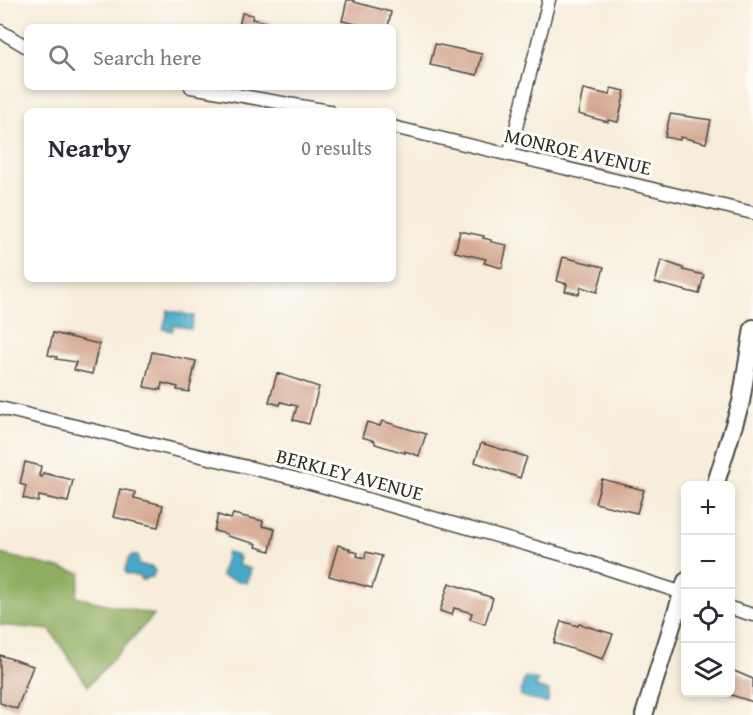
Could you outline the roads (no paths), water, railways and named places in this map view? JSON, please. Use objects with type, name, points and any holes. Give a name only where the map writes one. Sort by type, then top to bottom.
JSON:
[{"type":"street","points":[[508,154],[549,0]]},
{"type":"street","points":[[0,31],[24,45]]},
{"type":"street","points":[[208,90],[312,108]]},
{"type":"street","name":"MONROE AVENUE","points":[[396,128],[753,213]]},
{"type":"street","points":[[717,481],[741,402],[753,328]]},
{"type":"street","name":"BERKLEY AVENUE","points":[[0,408],[293,478],[681,588]]},
{"type":"street","points":[[644,715],[681,598]]},
{"type":"street","points":[[735,610],[753,615]]},
{"type":"water","points":[[168,310],[194,316],[191,329],[174,325],[172,331],[163,329]]},
{"type":"water","points":[[227,552],[238,555],[237,558],[240,558],[238,565],[251,569],[247,583],[221,576]]},
{"type":"water","points":[[132,555],[138,556],[139,565],[152,567],[155,571],[153,577],[141,580],[141,577],[127,574],[125,571],[128,559]]},
{"type":"water","points":[[525,677],[538,680],[536,687],[549,691],[548,702],[521,696],[520,692]]}]
